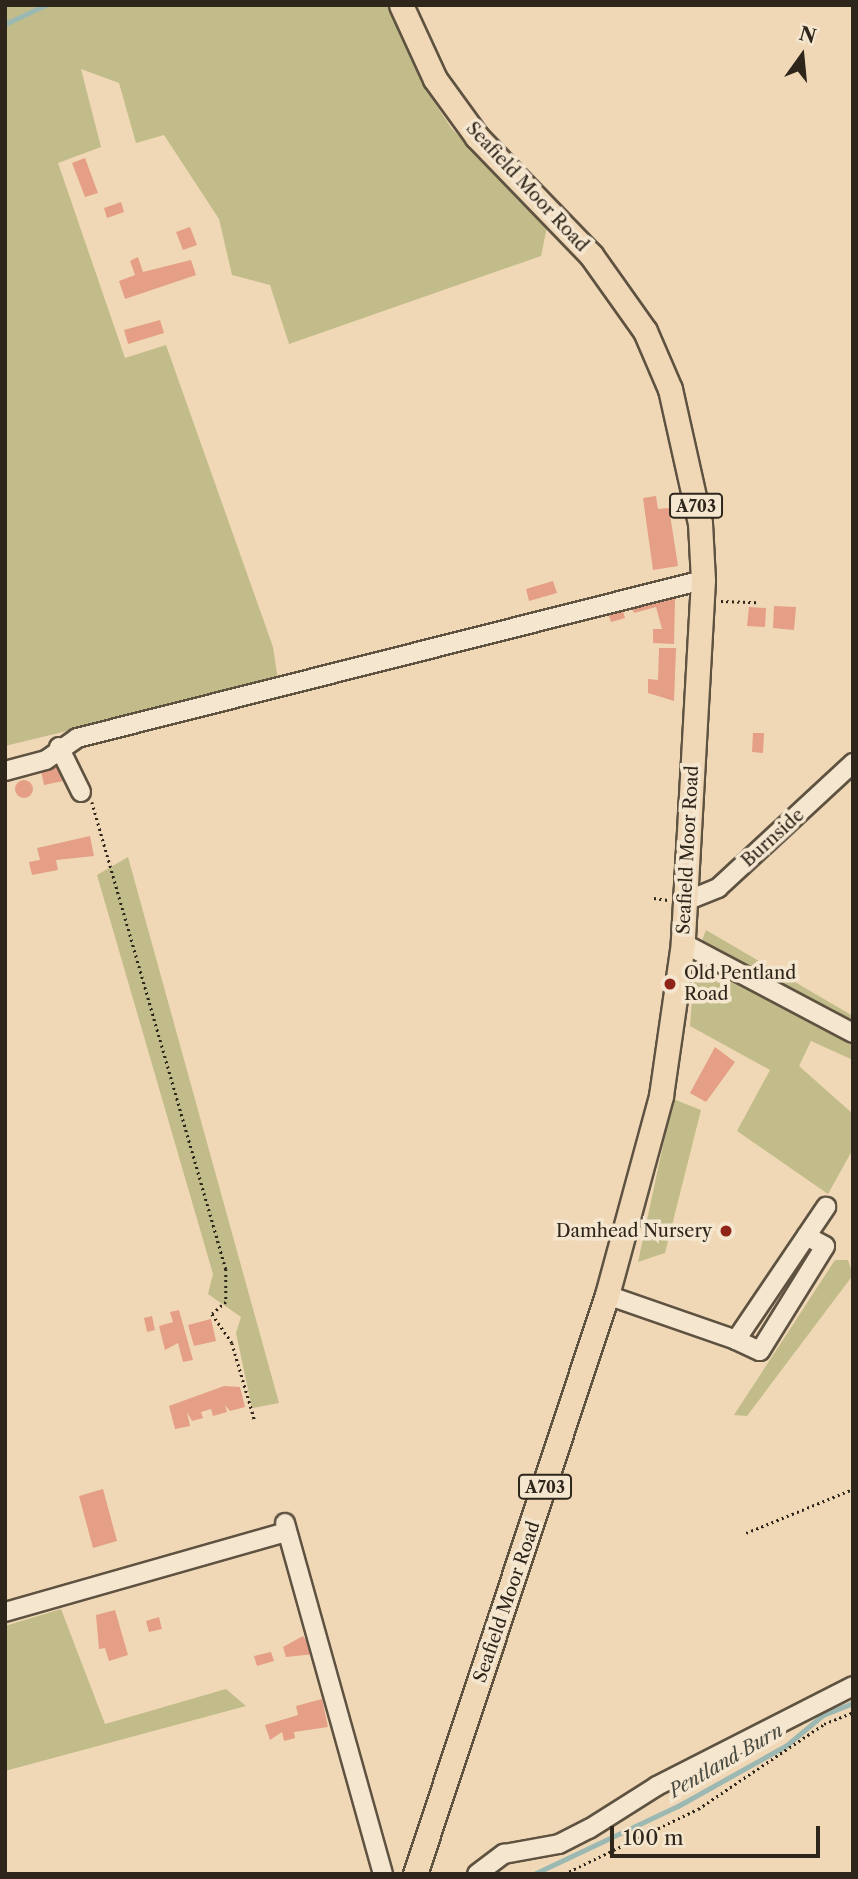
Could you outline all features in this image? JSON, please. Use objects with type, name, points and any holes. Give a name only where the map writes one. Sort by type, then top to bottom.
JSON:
[{"type":"main road","name":"Seafield Moor Road","points":[[401,5],[435,79],[477,137],[591,255],[645,331],[673,403],[700,523],[703,590],[683,943],[661,1096],[607,1295],[415,1874]]},
{"type":"street","points":[[5,771],[46,760],[59,747],[703,590]]},
{"type":"street","points":[[59,747],[81,792]]},
{"type":"street","name":"Burnside","points":[[686,901],[718,888],[853,763]]},
{"type":"street","points":[[683,943],[853,1033]]},
{"type":"street","points":[[736,1340],[826,1207]]},
{"type":"street","points":[[607,1295],[760,1351],[825,1247],[806,1236]]},
{"type":"street","points":[[5,1612],[286,1528],[383,1874]]},
{"type":"street","points":[[477,1874],[504,1853],[559,1844],[589,1829],[657,1786],[853,1686]]},
{"type":"path","points":[[703,590],[757,601]]},
{"type":"path","points":[[81,792],[95,805],[226,1269],[226,1302],[212,1314],[232,1343],[255,1421]]},
{"type":"path","points":[[746,1533],[853,1489]]},
{"type":"path","points":[[564,1874],[698,1809],[779,1760],[824,1724],[853,1712]]},
{"type":"shaded area","points":[[5,5],[388,5],[422,84],[452,129],[547,227],[541,256],[289,344],[270,285],[232,275],[219,219],[164,135],[136,143],[119,83],[81,69],[101,147],[58,163],[125,358],[166,345],[273,647],[278,680],[5,746]]},
{"type":"shaded area","points":[[128,857],[279,1403],[252,1408],[236,1333],[241,1317],[208,1294],[213,1274],[97,875]]},
{"type":"shaded area","points":[[706,930],[853,1016],[853,1060],[811,1041],[799,1066],[853,1114],[853,1149],[828,1194],[737,1131],[770,1070],[690,1026],[695,959]]},
{"type":"shaded area","points":[[673,1099],[701,1110],[665,1253],[638,1262]]},
{"type":"shaded area","points":[[835,1260],[848,1260],[853,1275],[747,1416],[734,1415]]},
{"type":"shaded area","points":[[61,1609],[105,1724],[226,1689],[246,1706],[5,1771],[5,1626]]},
{"type":"building","points":[[85,158],[98,193],[85,197],[72,163]]},
{"type":"building","points":[[121,202],[124,212],[107,218],[104,208]]},
{"type":"building","points":[[190,227],[197,245],[183,250],[176,232]]},
{"type":"building","points":[[138,257],[143,272],[191,260],[196,275],[125,299],[119,281],[135,275],[130,261]]},
{"type":"building","points":[[160,320],[164,333],[128,344],[124,330]]},
{"type":"building","points":[[656,496],[658,509],[669,508],[678,566],[653,570],[643,498]]},
{"type":"building","points":[[553,581],[557,593],[529,601],[526,589]]},
{"type":"building","points":[[656,598],[675,599],[674,644],[653,643],[653,629],[662,629],[656,607],[634,613],[631,606]]},
{"type":"building","points":[[774,606],[796,607],[794,630],[773,628]]},
{"type":"building","points":[[749,607],[766,608],[765,627],[747,626]]},
{"type":"building","points":[[622,608],[625,618],[611,622],[608,612]]},
{"type":"building","points":[[659,648],[676,648],[674,701],[648,693],[648,679],[658,680]]},
{"type":"building","points":[[753,733],[764,733],[763,753],[752,752]]},
{"type":"building","points":[[59,761],[63,781],[44,785],[40,766]]},
{"type":"building","points":[[24,780],[30,783],[33,789],[30,795],[24,798],[18,795],[15,789],[18,783]]},
{"type":"building","points":[[90,836],[94,856],[56,860],[58,870],[32,875],[29,862],[40,860],[37,848]]},
{"type":"building","points":[[715,1047],[735,1062],[706,1102],[690,1093]]},
{"type":"building","points":[[179,1310],[193,1360],[183,1362],[178,1343],[165,1350],[159,1326],[173,1322],[170,1312]]},
{"type":"building","points":[[152,1316],[155,1330],[147,1332],[144,1318]]},
{"type":"building","points":[[211,1319],[216,1341],[194,1346],[188,1325]]},
{"type":"building","points":[[224,1386],[240,1387],[245,1407],[230,1411],[225,1405],[227,1412],[213,1416],[211,1409],[201,1412],[203,1418],[192,1421],[187,1412],[190,1426],[175,1429],[169,1406]]},
{"type":"building","points":[[103,1489],[117,1541],[93,1548],[79,1496]]},
{"type":"building","points":[[115,1610],[128,1655],[109,1661],[105,1648],[99,1649],[96,1615]]},
{"type":"building","points":[[159,1617],[162,1629],[149,1632],[146,1621]]},
{"type":"building","points":[[303,1636],[315,1654],[286,1657],[283,1647]]},
{"type":"building","points":[[271,1652],[274,1661],[257,1666],[254,1656]]},
{"type":"building","points":[[322,1699],[328,1727],[294,1732],[295,1738],[284,1741],[282,1732],[270,1740],[265,1725],[298,1715],[296,1706]]},
{"type":"waterway","points":[[5,24],[46,5]]},
{"type":"waterway","name":"Pentland Burn","points":[[534,1874],[678,1806],[787,1745],[823,1715],[853,1703]]},
{"type":"place","name":"Old Pentland Road","points":[[670,984]]},
{"type":"place","name":"Damhead Nursery","points":[[726,1231]]}]
